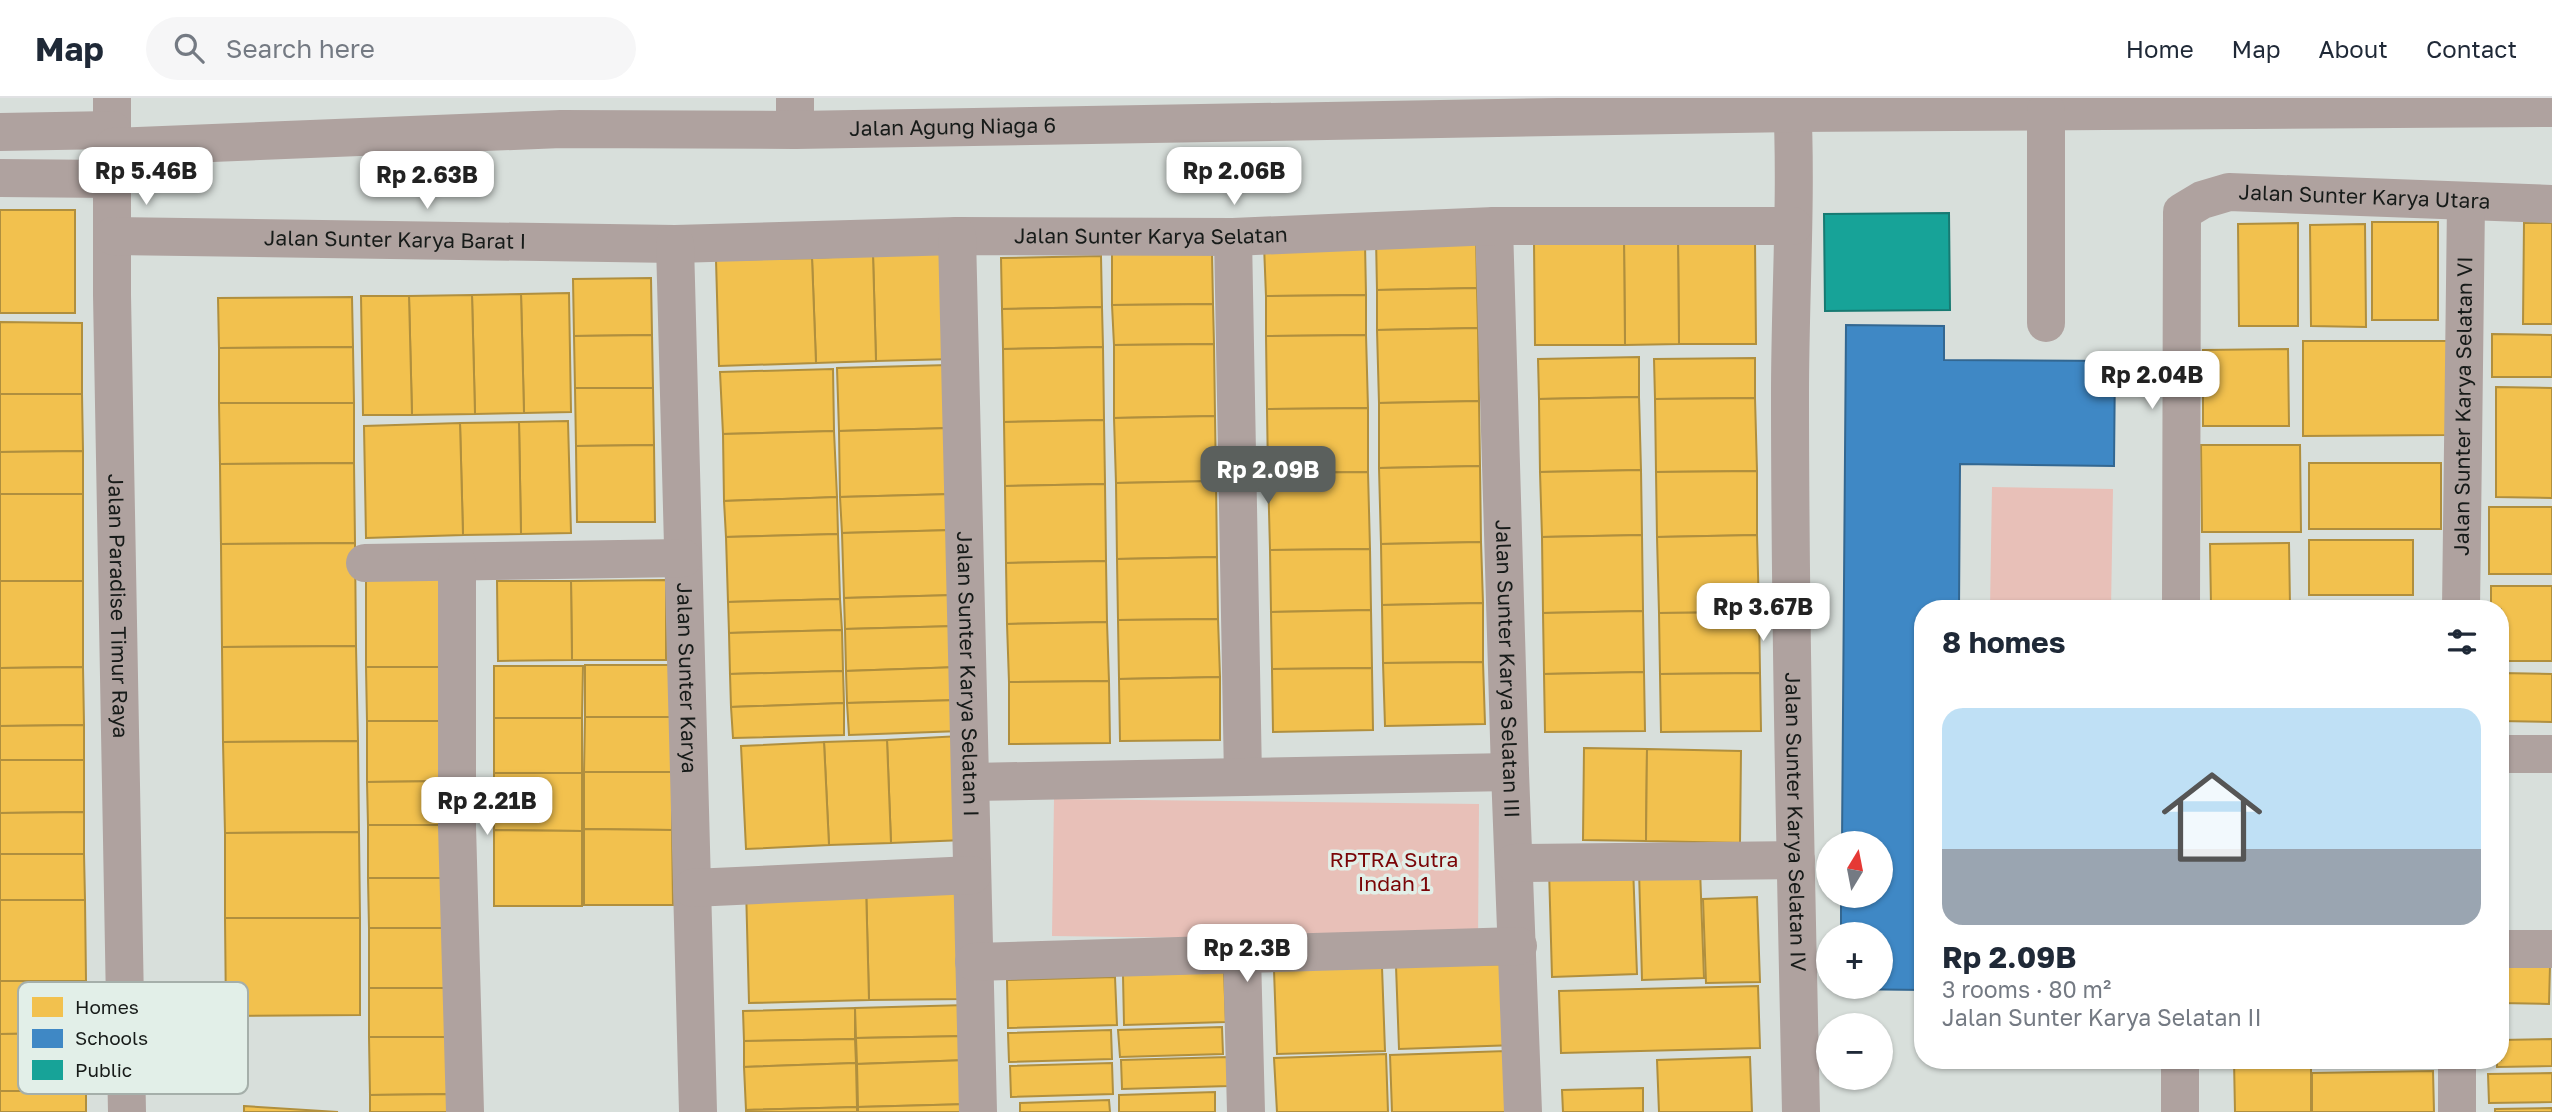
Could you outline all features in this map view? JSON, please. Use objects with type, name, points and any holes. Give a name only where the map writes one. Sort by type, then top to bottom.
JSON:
[{"type":"street","points":[[1792,105],[2046,111],[2183,111],[2379,103],[2552,108]]},
{"type":"street","name":"Jalan Agung Niaga 6","points":[[112,138],[561,113],[795,114],[1792,105]]},
{"type":"street","name":"Jalan Sunter Karya Selatan IV","points":[[1792,105],[1790,393],[1801,1112]]},
{"type":"street","points":[[2046,111],[2046,323]]},
{"type":"street","points":[[0,132],[112,138]]},
{"type":"street","points":[[0,178],[112,138]]},
{"type":"street","name":"Jalan Paradise Timur Raya","points":[[112,138],[112,295],[125,982]]},
{"type":"street","name":"Jalan Sunter Karya Utara","points":[[2181,600],[2182,212],[2202,200],[2228,192],[2466,203],[2552,204]]},
{"type":"street","name":"Jalan Sunter Karya Selatan VI","points":[[2461,600],[2466,203]]},
{"type":"street","name":"Jalan Sunter Karya Selatan","points":[[675,244],[957,236],[1233,237],[1494,226],[1793,226]]},
{"type":"street","name":"Jalan Sunter Karya Selatan III","points":[[1494,226],[1522,1112]]},
{"type":"street","name":"Jalan Sunter Karya Barat I","points":[[113,236],[675,244]]},
{"type":"street","name":"Jalan Sunter Karya Selatan I","points":[[957,236],[978,1112]]},
{"type":"street","points":[[1233,237],[1243,777]]},
{"type":"street","name":"Jalan Sunter Karya","points":[[675,244],[698,1112]]},
{"type":"street","points":[[365,563],[683,558]]},
{"type":"street","points":[[457,563],[457,825],[465,1112]]},
{"type":"street","points":[[2509,754],[2552,754]]},
{"type":"street","points":[[971,782],[1510,772]]},
{"type":"street","points":[[1514,863],[1796,860]]},
{"type":"street","points":[[692,888],[972,875]]},
{"type":"street","points":[[974,962],[1518,947]]},
{"type":"street","points":[[2509,949],[2552,949]]},
{"type":"street","points":[[1242,955],[1247,1112]]},
{"type":"street","points":[[2180,1069],[2180,1112]]},
{"type":"street","points":[[2457,1069],[2457,1112]]},
{"type":"street","name":"Jalan Paradise Timur Raya","points":[[127,1094],[127,1112]]},
{"type":"green space","points":[[1992,487],[2113,489],[2111,600],[1990,600]]},
{"type":"green space","name":"RPTRA Sutra Indah 1","points":[[1054,799],[1479,804],[1478,942],[1052,936]]},
{"type":"building: Homes","points":[[0,210],[75,210],[75,313],[0,313]]},
{"type":"building: Homes","points":[[2372,222],[2438,222],[2438,320],[2372,320]]},
{"type":"building: Homes","points":[[2298,223],[2298,326],[2239,326],[2238,224]]},
{"type":"building: Homes","points":[[2524,223],[2552,223],[2552,324],[2523,324]]},
{"type":"building: Homes","points":[[2365,224],[2366,327],[2311,326],[2310,225]]},
{"type":"building: Homes","points":[[1476,237],[1477,288],[1377,290],[1376,238]]},
{"type":"building: Homes","points":[[1678,240],[1755,240],[1756,344],[1679,344]]},
{"type":"building: Homes","points":[[1678,240],[1679,344],[1625,345],[1624,241]]},
{"type":"building: Homes","points":[[1624,241],[1625,345],[1535,345],[1534,242]]},
{"type":"building: Homes","points":[[1365,243],[1366,295],[1266,296],[1264,245]]},
{"type":"building: Homes","points":[[950,253],[954,359],[876,361],[873,255]]},
{"type":"building: Homes","points":[[1212,253],[1213,304],[1112,305],[1112,254]]},
{"type":"building: Homes","points":[[873,255],[876,361],[816,363],[812,258]]},
{"type":"building: Homes","points":[[1101,256],[1102,307],[1002,309],[1001,258]]},
{"type":"building: Homes","points":[[812,258],[816,363],[719,366],[716,260]]},
{"type":"building: Homes","points":[[651,278],[652,335],[574,336],[573,279]]},
{"type":"building: Homes","points":[[1477,288],[1478,328],[1377,330],[1377,290]]},
{"type":"building: Homes","points":[[569,293],[571,412],[524,413],[521,294]]},
{"type":"building: Homes","points":[[521,294],[524,413],[475,414],[472,295]]},
{"type":"building: Homes","points":[[472,295],[475,414],[412,415],[409,296]]},
{"type":"building: Homes","points":[[1366,295],[1366,335],[1266,336],[1266,296]]},
{"type":"building: Homes","points":[[361,296],[409,296],[412,415],[363,415]]},
{"type":"building: Homes","points":[[352,297],[353,347],[219,348],[218,298]]},
{"type":"building: Homes","points":[[1213,304],[1214,344],[1114,345],[1112,305]]},
{"type":"building: Homes","points":[[1102,307],[1103,347],[1003,349],[1002,309]]},
{"type":"building: Homes","points":[[0,322],[82,323],[82,394],[0,394]]},
{"type":"building: Homes","points":[[1478,328],[1479,401],[1379,403],[1377,330]]},
{"type":"building: Homes","points":[[2492,334],[2552,335],[2552,377],[2492,377]]},
{"type":"building: Homes","points":[[652,335],[653,388],[575,388],[574,336]]},
{"type":"building: Homes","points":[[1366,335],[1368,408],[1267,409],[1266,336]]},
{"type":"building: Homes","points":[[2303,341],[2447,341],[2448,435],[2303,436]]},
{"type":"building: Homes","points":[[1214,344],[1215,416],[1114,418],[1114,345]]},
{"type":"building: Homes","points":[[353,347],[354,403],[219,403],[219,348]]},
{"type":"building: Homes","points":[[1103,347],[1104,420],[1004,422],[1003,349]]},
{"type":"building: Homes","points":[[2288,349],[2289,426],[2203,426],[2203,350]]},
{"type":"building: Homes","points":[[1639,357],[1639,397],[1539,399],[1538,359]]},
{"type":"building: Homes","points":[[1755,358],[1755,398],[1655,399],[1654,359]]},
{"type":"building: Homes","points":[[948,365],[951,428],[839,431],[837,368]]},
{"type":"building: Homes","points":[[833,369],[834,431],[723,434],[720,372]]},
{"type":"building: Homes","points":[[2496,387],[2552,388],[2552,498],[2496,497]]},
{"type":"building: Homes","points":[[575,388],[653,388],[654,445],[576,446]]},
{"type":"building: Homes","points":[[0,394],[82,394],[83,451],[0,452]]},
{"type":"building: Homes","points":[[1639,397],[1641,470],[1540,472],[1539,399]]},
{"type":"building: Homes","points":[[1755,398],[1757,471],[1656,472],[1655,399]]},
{"type":"building: Homes","points":[[1479,401],[1480,466],[1379,468],[1379,403]]},
{"type":"building: Homes","points":[[219,403],[354,403],[354,463],[220,464]]},
{"type":"building: Homes","points":[[1368,408],[1368,472],[1268,473],[1267,409]]},
{"type":"building: Homes","points":[[1215,416],[1216,481],[1116,483],[1114,418]]},
{"type":"building: Homes","points":[[1104,420],[1105,484],[1005,486],[1004,422]]},
{"type":"building: Homes","points":[[568,421],[571,533],[521,534],[519,422]]},
{"type":"building: Homes","points":[[519,422],[521,534],[463,535],[460,423]]},
{"type":"building: Homes","points":[[460,423],[463,535],[366,538],[364,426]]},
{"type":"building: Homes","points":[[951,428],[953,494],[840,497],[839,431]]},
{"type":"building: Homes","points":[[834,431],[837,497],[724,501],[723,434]]},
{"type":"building: Homes","points":[[654,445],[655,522],[577,522],[576,446]]},
{"type":"building: Homes","points":[[2201,445],[2300,445],[2301,532],[2202,532]]},
{"type":"building: Homes","points":[[83,451],[83,494],[0,494],[0,452]]},
{"type":"building: Homes","points":[[354,463],[355,543],[221,544],[220,464]]},
{"type":"building: Homes","points":[[2309,463],[2441,463],[2441,529],[2309,529]]},
{"type":"building: Homes","points":[[1480,466],[1481,542],[1381,544],[1379,468]]},
{"type":"building: Homes","points":[[1641,470],[1642,535],[1542,537],[1540,472]]},
{"type":"building: Homes","points":[[1757,471],[1757,535],[1657,537],[1656,472]]},
{"type":"building: Homes","points":[[1368,472],[1370,549],[1270,550],[1268,473]]},
{"type":"building: Homes","points":[[1216,481],[1217,557],[1117,559],[1116,483]]},
{"type":"building: Homes","points":[[1105,484],[1106,561],[1006,563],[1005,486]]},
{"type":"building: Homes","points":[[0,494],[83,494],[83,581],[0,581]]},
{"type":"building: Homes","points":[[953,494],[954,530],[842,533],[840,497]]},
{"type":"building: Homes","points":[[837,497],[838,534],[726,537],[724,501]]},
{"type":"building: Homes","points":[[2489,507],[2552,507],[2552,574],[2489,574]]},
{"type":"building: Homes","points":[[954,530],[956,595],[844,598],[842,533]]},
{"type":"building: Homes","points":[[838,534],[840,599],[728,602],[726,537]]},
{"type":"building: Homes","points":[[1642,535],[1643,611],[1543,613],[1542,537]]},
{"type":"building: Homes","points":[[1757,535],[1759,612],[1659,613],[1657,537]]},
{"type":"building: Homes","points":[[2309,540],[2413,540],[2413,595],[2309,595]]},
{"type":"building: Homes","points":[[1481,542],[1483,603],[1382,605],[1381,544]]},
{"type":"building: Homes","points":[[355,543],[356,646],[222,647],[221,544]]},
{"type":"building: Homes","points":[[2289,543],[2290,600],[2211,600],[2210,544]]},
{"type":"building: Homes","points":[[1370,549],[1371,610],[1271,612],[1270,550]]},
{"type":"building: Homes","points":[[1217,557],[1218,619],[1118,620],[1117,559]]},
{"type":"building: Homes","points":[[1106,561],[1107,622],[1007,624],[1006,563]]},
{"type":"building: Homes","points":[[448,577],[449,667],[366,667],[366,578]]},
{"type":"building: Homes","points":[[666,580],[666,660],[572,660],[571,581]]},
{"type":"building: Homes","points":[[0,581],[83,581],[83,667],[0,668]]},
{"type":"building: Homes","points":[[497,581],[571,581],[572,660],[498,661]]},
{"type":"building: Homes","points":[[2491,586],[2552,586],[2552,661],[2509,661],[2509,600],[2491,600]]},
{"type":"building: Homes","points":[[956,595],[957,626],[845,629],[844,598]]},
{"type":"building: Homes","points":[[840,599],[842,630],[729,633],[728,602]]},
{"type":"building: Homes","points":[[1483,603],[1483,662],[1383,663],[1382,605]]},
{"type":"building: Homes","points":[[1371,610],[1372,668],[1272,669],[1271,612]]},
{"type":"building: Homes","points":[[1643,611],[1644,672],[1544,674],[1543,613]]},
{"type":"building: Homes","points":[[1759,612],[1760,673],[1660,674],[1659,613]]},
{"type":"building: Homes","points":[[1218,619],[1220,677],[1119,679],[1118,620]]},
{"type":"building: Homes","points":[[1107,622],[1109,681],[1009,682],[1007,624]]},
{"type":"building: Homes","points":[[957,626],[959,667],[846,671],[845,629]]},
{"type":"building: Homes","points":[[842,630],[843,671],[730,674],[729,633]]},
{"type":"building: Homes","points":[[356,646],[358,741],[223,742],[222,647]]},
{"type":"building: Homes","points":[[1483,662],[1485,724],[1385,726],[1383,663]]},
{"type":"building: Homes","points":[[585,665],[673,665],[673,717],[585,717]]},
{"type":"building: Homes","points":[[494,666],[583,666],[582,718],[494,718]]},
{"type":"building: Homes","points":[[83,667],[84,725],[0,726],[0,668]]},
{"type":"building: Homes","points":[[366,667],[449,667],[449,721],[367,721]]},
{"type":"building: Homes","points":[[959,667],[960,700],[847,703],[846,671]]},
{"type":"building: Homes","points":[[1372,668],[1373,730],[1273,732],[1272,669]]},
{"type":"building: Homes","points":[[843,671],[844,703],[731,707],[730,674]]},
{"type":"building: Homes","points":[[1644,672],[1645,731],[1545,732],[1544,674]]},
{"type":"building: Homes","points":[[1760,673],[1761,731],[1661,732],[1660,674]]},
{"type":"building: Homes","points":[[2509,673],[2552,674],[2552,722],[2509,721]]},
{"type":"building: Homes","points":[[1220,677],[1220,740],[1120,741],[1119,679]]},
{"type":"building: Homes","points":[[1109,681],[1110,743],[1009,744],[1009,682]]},
{"type":"building: Homes","points":[[960,700],[961,731],[849,735],[847,703]]},
{"type":"building: Homes","points":[[844,703],[844,735],[733,738],[731,707]]},
{"type":"building: Homes","points":[[585,717],[673,717],[672,772],[584,772]]},
{"type":"building: Homes","points":[[494,718],[582,718],[582,773],[494,773]]},
{"type":"building: Homes","points":[[367,721],[449,721],[450,781],[367,782]]},
{"type":"building: Homes","points":[[84,725],[84,760],[0,760],[0,726]]},
{"type":"building: Homes","points":[[960,736],[964,840],[891,843],[887,740]]},
{"type":"building: Homes","points":[[887,740],[891,843],[829,845],[824,742]]},
{"type":"building: Homes","points":[[358,741],[359,832],[225,833],[223,742]]},
{"type":"building: Homes","points":[[824,742],[829,845],[746,849],[741,746]]},
{"type":"building: Homes","points":[[1584,748],[1647,749],[1646,841],[1583,840]]},
{"type":"building: Homes","points":[[1647,749],[1741,751],[1740,843],[1646,841]]},
{"type":"building: Homes","points":[[0,760],[84,760],[84,812],[0,813]]},
{"type":"building: Homes","points":[[584,772],[672,772],[672,830],[584,829]]},
{"type":"building: Homes","points":[[494,773],[582,773],[582,831],[494,830]]},
{"type":"building: Homes","points":[[450,781],[450,825],[368,825],[367,782]]},
{"type":"building: Homes","points":[[84,812],[84,854],[0,854],[0,813]]},
{"type":"building: Homes","points":[[368,825],[450,825],[451,878],[368,878]]},
{"type":"building: Homes","points":[[584,829],[672,830],[673,905],[584,905]]},
{"type":"building: Homes","points":[[494,830],[582,831],[582,906],[494,906]]},
{"type":"building: Homes","points":[[359,832],[360,918],[225,918],[225,833]]},
{"type":"building: Homes","points":[[0,854],[84,854],[85,900],[0,900]]},
{"type":"building: Homes","points":[[1633,866],[1637,974],[1552,977],[1549,869]]},
{"type":"building: Homes","points":[[1700,869],[1704,978],[1642,980],[1639,870]]},
{"type":"building: Homes","points":[[368,878],[451,878],[451,928],[369,928]]},
{"type":"building: Homes","points":[[963,883],[965,999],[869,1000],[866,885]]},
{"type":"building: Homes","points":[[866,885],[869,1000],[749,1003],[746,887]]},
{"type":"building: Homes","points":[[1757,897],[1760,982],[1706,983],[1703,899]]},
{"type":"building: Homes","points":[[0,900],[85,900],[86,981],[0,981]]},
{"type":"building: Homes","points":[[225,918],[360,918],[360,1015],[248,1016],[248,982],[226,982]]},
{"type":"building: Homes","points":[[369,928],[451,928],[451,988],[369,988]]},
{"type":"building: Homes","points":[[1514,964],[1516,1045],[1399,1049],[1396,966]]},
{"type":"building: Homes","points":[[2509,965],[2550,966],[2549,1004],[2509,1003]]},
{"type":"building: Homes","points":[[1382,967],[1385,1051],[1277,1054],[1274,970]]},
{"type":"building: Homes","points":[[1224,972],[1226,1022],[1124,1025],[1123,975]]},
{"type":"building: Homes","points":[[1115,977],[1117,1025],[1008,1028],[1007,980]]},
{"type":"building: Homes","points":[[0,981],[86,981],[18,982],[18,1034],[0,1034]]},
{"type":"building: Homes","points":[[1758,986],[1760,1048],[1561,1053],[1559,991]]},
{"type":"building: Homes","points":[[369,988],[451,988],[452,1037],[369,1037]]},
{"type":"building: Homes","points":[[967,1005],[967,1036],[856,1038],[855,1008]]},
{"type":"building: Homes","points":[[855,1008],[855,1039],[744,1041],[743,1011]]},
{"type":"building: Homes","points":[[1222,1027],[1223,1054],[1120,1057],[1118,1030]]},
{"type":"building: Homes","points":[[1111,1030],[1112,1059],[1009,1062],[1008,1033]]},
{"type":"building: Homes","points":[[0,1034],[18,1034],[18,1091],[0,1091]]},
{"type":"building: Homes","points":[[967,1036],[968,1060],[857,1064],[856,1038]]},
{"type":"building: Homes","points":[[369,1037],[452,1037],[452,1094],[370,1095]]},
{"type":"building: Homes","points":[[855,1039],[856,1063],[744,1067],[744,1041]]},
{"type":"building: Homes","points":[[2552,1039],[2552,1066],[2509,1067],[2509,1040]]},
{"type":"building: Homes","points":[[1506,1051],[1509,1112],[1392,1112],[1390,1055]]},
{"type":"building: Homes","points":[[1386,1054],[1388,1112],[1277,1112],[1274,1058]]},
{"type":"building: Homes","points":[[1228,1057],[1229,1086],[1122,1089],[1121,1060]]},
{"type":"building: Homes","points":[[1750,1057],[1752,1112],[1659,1112],[1657,1060]]},
{"type":"building: Homes","points":[[968,1060],[970,1104],[858,1107],[857,1064]]},
{"type":"building: Homes","points":[[856,1063],[857,1107],[746,1110],[744,1067]]},
{"type":"building: Homes","points":[[1112,1063],[1113,1094],[1011,1097],[1010,1066]]},
{"type":"building: Homes","points":[[2234,1069],[2311,1069],[2311,1112],[2235,1112]]},
{"type":"building: Homes","points":[[2433,1071],[2434,1112],[2312,1112],[2312,1073]]},
{"type":"building: Homes","points":[[2552,1073],[2552,1102],[2489,1103],[2488,1074]]},
{"type":"building: Homes","points":[[1643,1088],[1643,1112],[1563,1112],[1562,1090]]},
{"type":"building: Homes","points":[[0,1091],[18,1091],[18,1094],[86,1094],[86,1112],[0,1112]]},
{"type":"building: Homes","points":[[1215,1092],[1215,1112],[1119,1112],[1119,1095]]},
{"type":"building: Homes","points":[[452,1094],[452,1112],[370,1112],[370,1095]]},
{"type":"building: Homes","points":[[1109,1100],[1110,1112],[1020,1112],[1020,1103]]},
{"type":"building: Homes","points":[[970,1104],[970,1112],[858,1112],[858,1107]]},
{"type":"building: Homes","points":[[244,1106],[338,1112],[244,1112]]},
{"type":"building: Homes","points":[[857,1107],[857,1112],[746,1112],[746,1110]]},
{"type":"building: Homes","points":[[2552,1108],[2552,1112],[2495,1112],[2495,1109]]},
{"type":"building: Schools","points":[[1846,325],[1944,326],[1944,360],[2115,361],[2114,466],[1960,464],[1959,600],[1914,600],[1914,990],[1893,990],[1893,922],[1841,922],[1841,908],[1894,908],[1894,831],[1842,831]]},
{"type":"building: Public","points":[[1949,213],[1950,310],[1825,311],[1824,214]]}]
